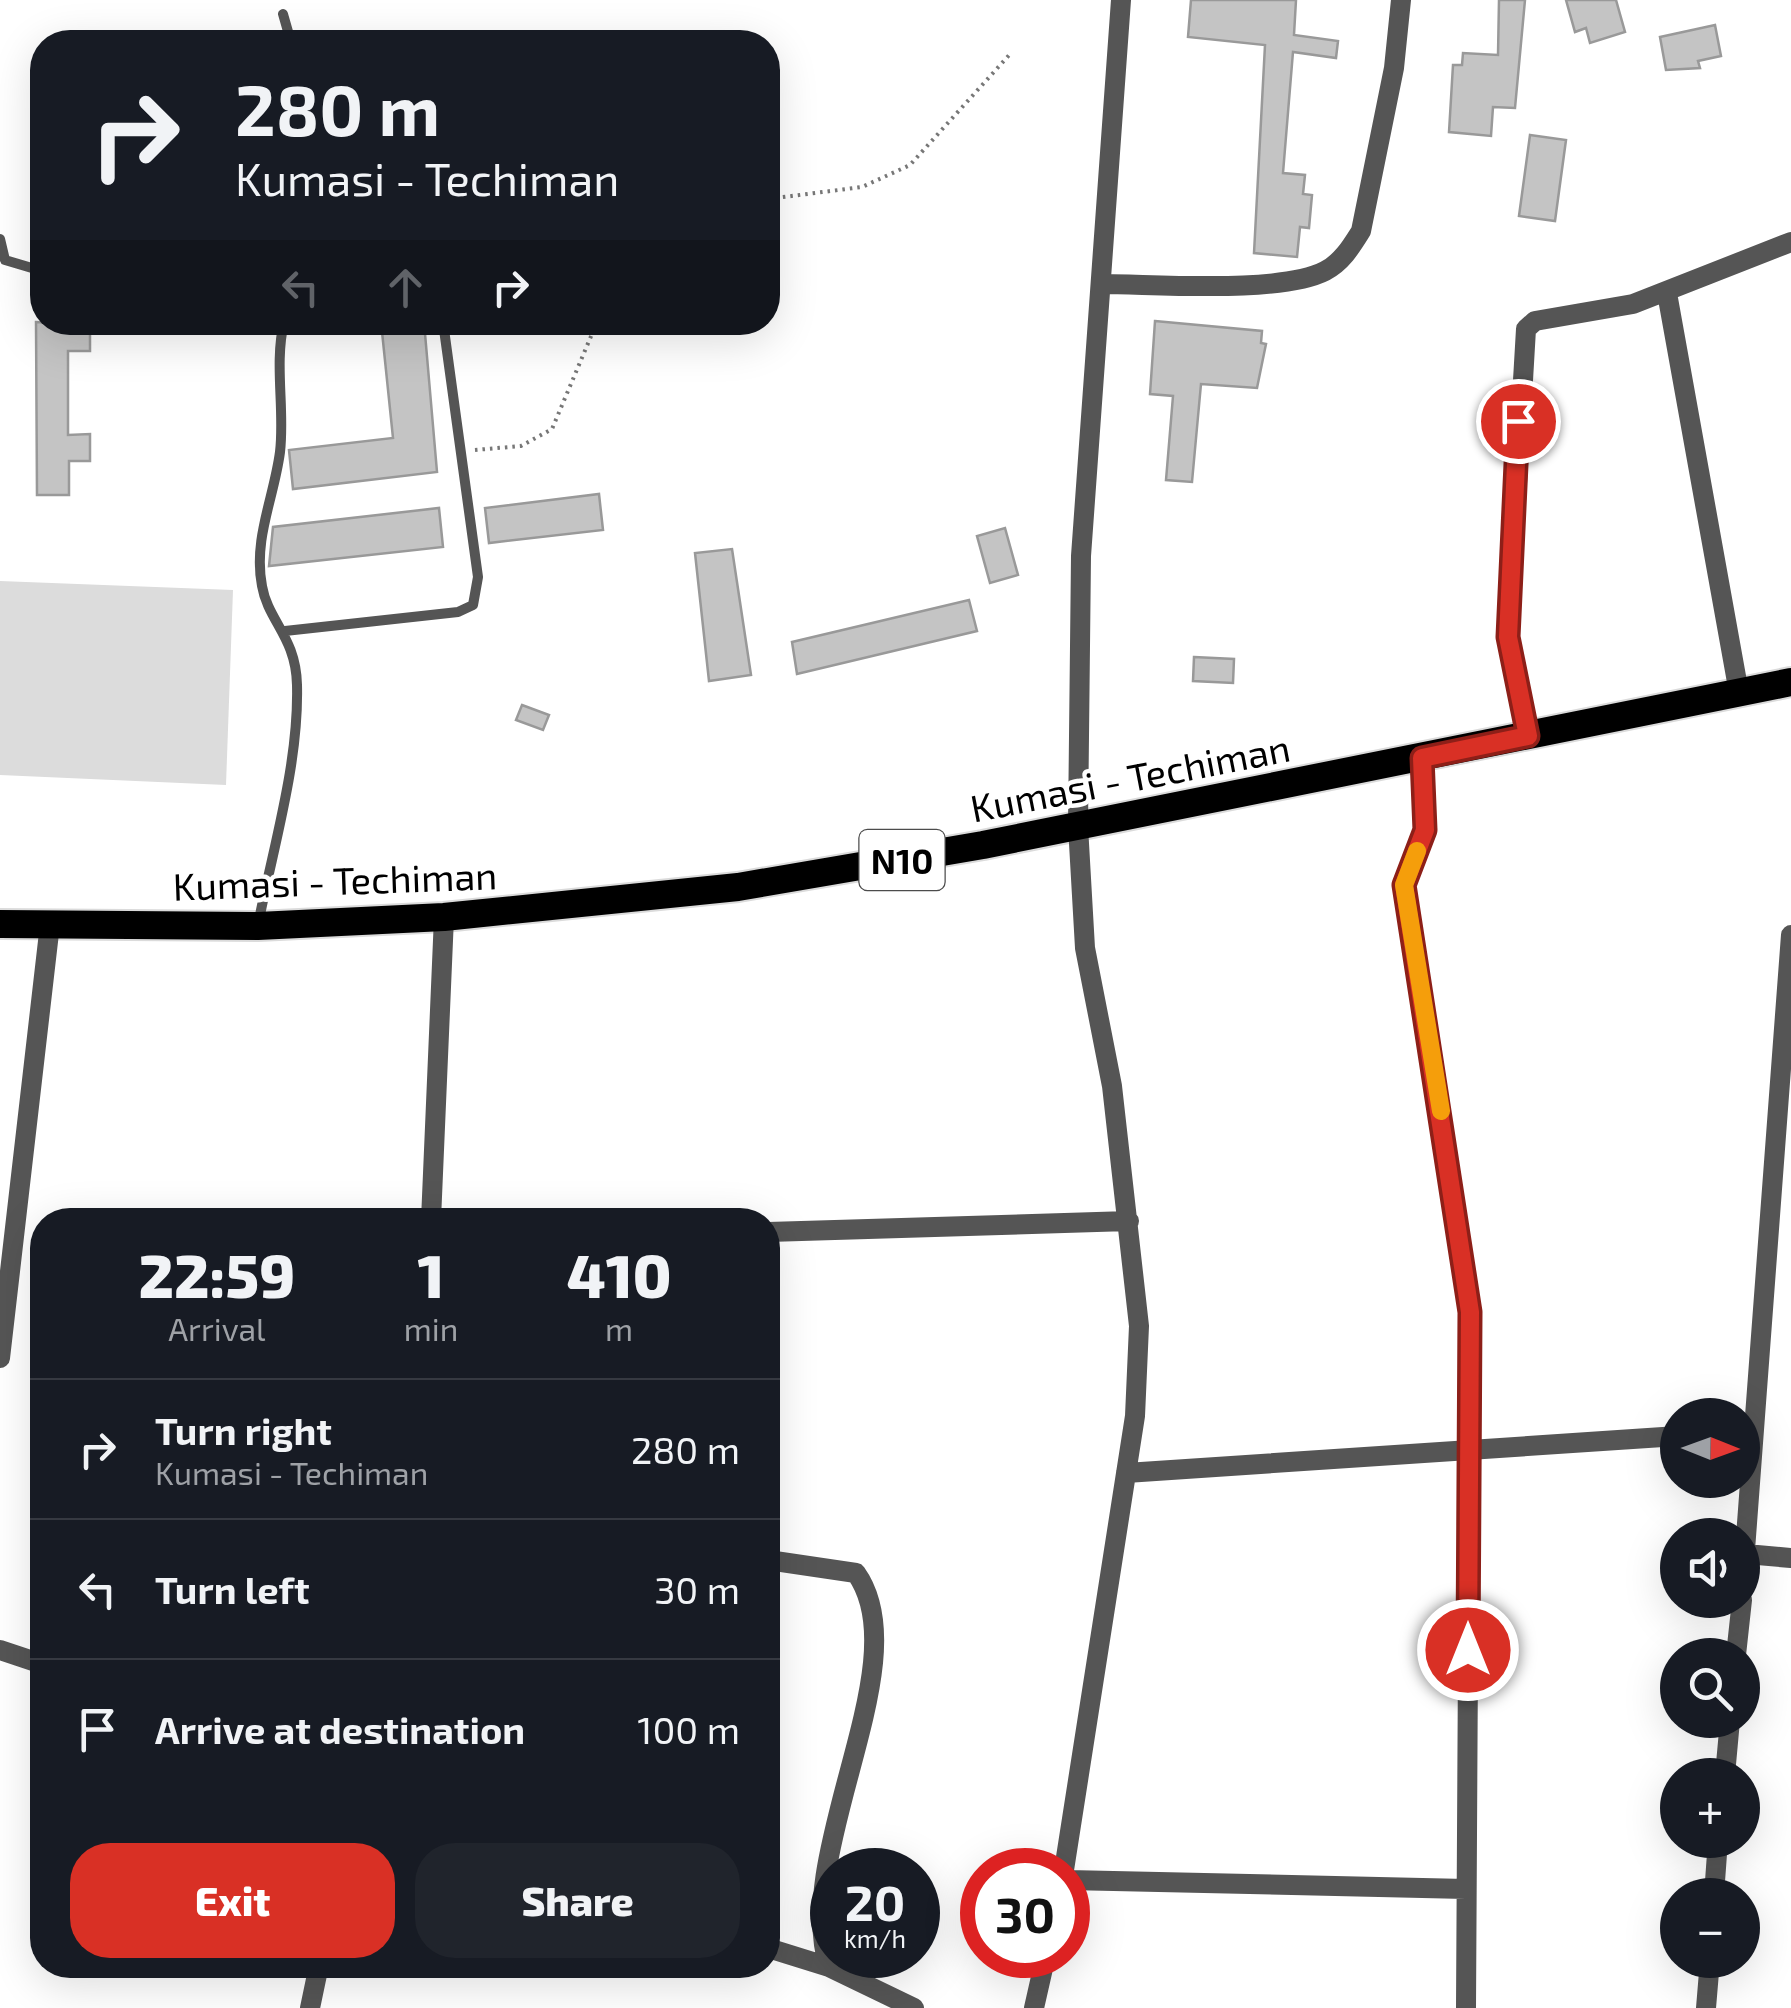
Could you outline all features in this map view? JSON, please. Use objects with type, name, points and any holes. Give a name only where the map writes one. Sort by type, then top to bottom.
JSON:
[{"type":"highway","name":"Kumasi - Techiman","points":[[0,924],[258,926],[444,917],[633,900],[839,872],[1791,682]]},
{"type":"street","points":[[1067,1848],[1135,1416],[1138,1326],[1112,1086],[1086,948],[1078,826],[1081,556],[1122,0]]},
{"type":"street","points":[[1102,284],[1245,284],[1312,276],[1348,253],[1365,212],[1394,68],[1401,0]]},
{"type":"street","points":[[1528,736],[1508,637],[1521,349],[1526,329],[1535,321],[1609,310],[1667,292],[1791,242]]},
{"type":"street","points":[[1667,292],[1739,693]]},
{"type":"street","points":[[1422,758],[1425,830],[1404,885],[1470,1312],[1466,2008]]},
{"type":"street","points":[[432,1208],[444,917]]},
{"type":"street","points":[[0,1358],[50,924]]},
{"type":"street","points":[[1753,1398],[1791,935]]},
{"type":"street","points":[[780,1232],[1129,1221]]},
{"type":"street","points":[[1126,1473],[1660,1437]]},
{"type":"street","points":[[1760,1555],[1791,1558]]},
{"type":"street","points":[[780,1562],[856,1573],[872,1605],[874,1626],[866,1699],[851,1775],[834,1822],[830,1848]]},
{"type":"street","points":[[0,1650],[30,1660]]},
{"type":"street","points":[[1090,1880],[1466,1889]]},
{"type":"street","points":[[780,1952],[810,1961]]},
{"type":"street","points":[[310,2008],[316,1978]]},
{"type":"street","points":[[852,1978],[914,2008]]},
{"type":"street","points":[[1034,2008],[1041,1978]]},
{"type":"street","points":[[1706,2008],[1708,1978]]},
{"type":"lane","points":[[283,14],[288,30]]},
{"type":"lane","points":[[0,239],[5,260],[30,267]]},
{"type":"lane","points":[[258,926],[292,755],[297,686],[285,631],[262,591],[257,552],[280,451],[284,335]]},
{"type":"lane","points":[[285,631],[458,612],[472,605],[478,577],[446,335]]},
{"type":"path","points":[[780,197],[862,187],[910,165],[1011,53]]},
{"type":"path","points":[[461,452],[521,446],[552,429],[592,335]]},
{"type":"shaded area","points":[[0,581],[233,590],[226,785],[0,775]]},
{"type":"building","points":[[1191,0],[1296,0],[1294,35],[1338,41],[1336,58],[1293,52],[1283,173],[1305,175],[1303,194],[1312,195],[1309,228],[1300,227],[1297,257],[1254,253],[1265,45],[1188,37]]},
{"type":"building","points":[[1499,0],[1525,0],[1515,108],[1493,107],[1491,136],[1449,132],[1453,65],[1462,65],[1463,53],[1498,55]]},
{"type":"building","points":[[1566,0],[1616,0],[1625,32],[1590,43],[1586,28],[1575,32]]},
{"type":"building","points":[[1715,25],[1721,56],[1698,61],[1700,68],[1666,70],[1660,37]]},
{"type":"building","points":[[1530,135],[1566,140],[1555,221],[1519,216]]},
{"type":"building","points":[[1155,321],[1262,331],[1261,343],[1266,344],[1257,388],[1201,384],[1192,482],[1166,480],[1173,396],[1150,394]]},
{"type":"building","points":[[36,335],[90,335],[90,351],[68,351],[68,435],[90,434],[90,461],[69,461],[69,495],[37,495]]},
{"type":"building","points":[[382,335],[425,335],[437,472],[293,489],[289,450],[393,438]]},
{"type":"building","points":[[599,494],[603,530],[489,543],[485,508]]},
{"type":"building","points":[[439,508],[443,547],[269,566],[273,527]]},
{"type":"building","points":[[1005,528],[1018,575],[990,583],[977,536]]},
{"type":"building","points":[[732,549],[751,675],[709,681],[695,553]]},
{"type":"building","points":[[969,600],[977,631],[797,674],[792,642]]},
{"type":"building","points":[[1194,657],[1234,659],[1233,683],[1193,681]]},
{"type":"building","points":[[522,705],[549,715],[543,730],[516,720]]},
{"type":"slow traffic","points":[[1417,851],[1404,885],[1441,1111]]},
{"type":"route","points":[[1468,1650],[1470,1312],[1404,885],[1425,830],[1422,758],[1528,736],[1508,637],[1518,421]]}]
